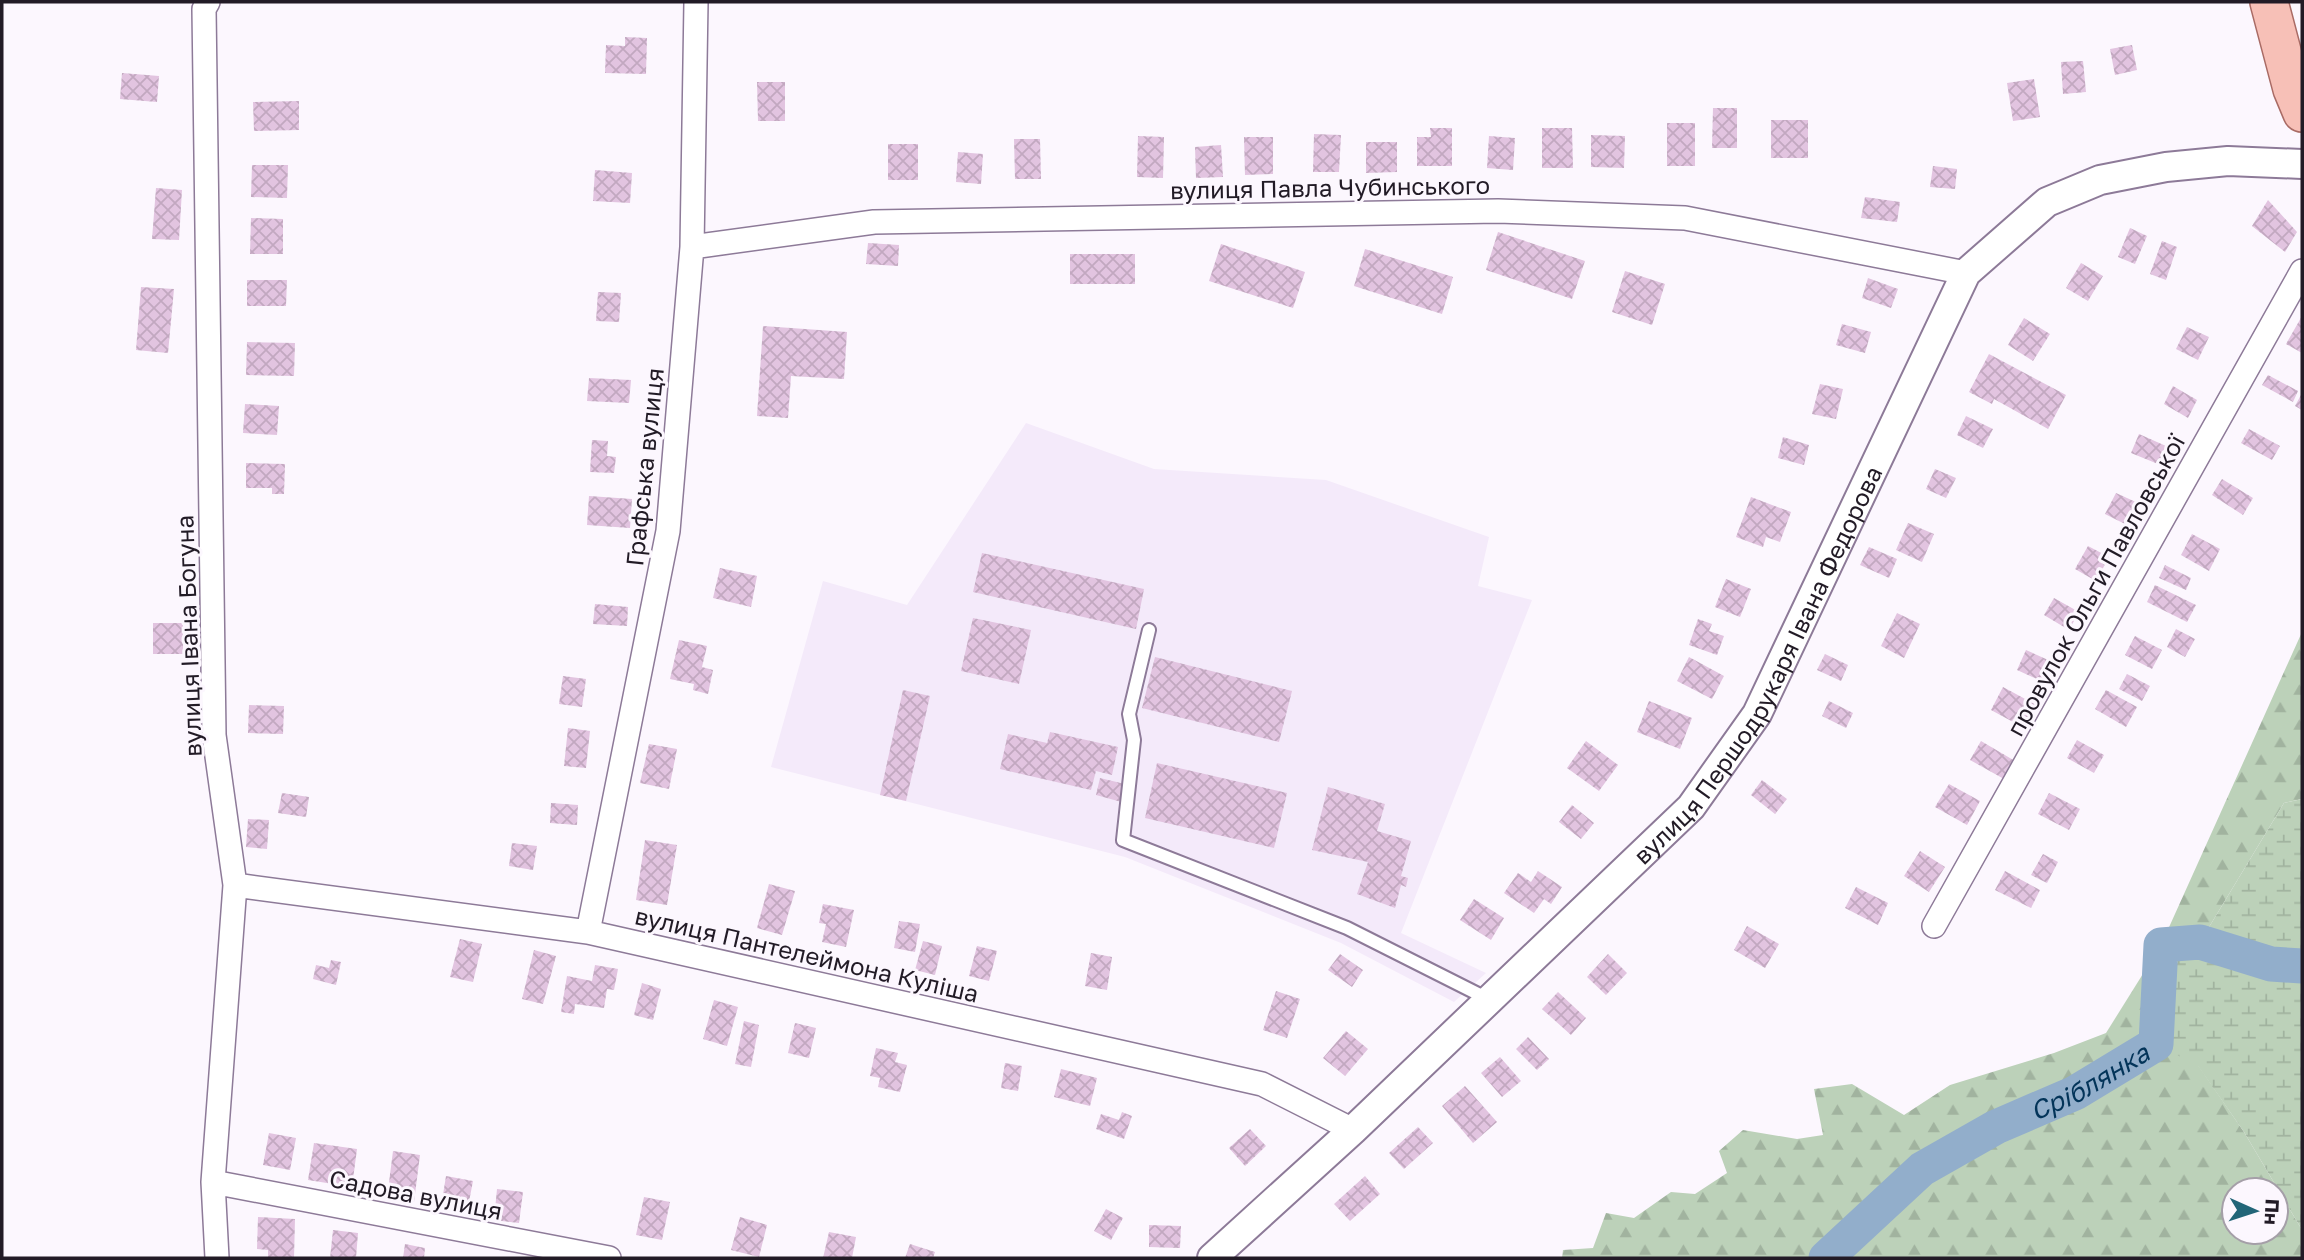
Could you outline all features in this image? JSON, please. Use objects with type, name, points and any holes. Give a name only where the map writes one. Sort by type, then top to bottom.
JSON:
[{"type":"main road","points":[[2269,2],[2292,89],[2302,113]]},
{"type":"street","name":"Графська вулиця","points":[[588,932],[668,531],[692,247],[696,2]]},
{"type":"street","name":"вулиця Івана Богуна","points":[[206,5],[214,735],[236,885],[213,1182],[217,1258]]},
{"type":"street","name":"вулиця Першодрукаря Івана Федорова","points":[[1212,1258],[1353,1130],[1691,807],[1757,714],[1966,273],[2047,202],[2100,180],[2166,167],[2228,161],[2302,164]]},
{"type":"street","name":"вулиця Павла Чубинського","points":[[692,247],[874,222],[1498,211],[1685,218],[1966,273]]},
{"type":"street","name":"провулок Ольги Павловської","points":[[1934,926],[2302,271]]},
{"type":"street","name":"вулиця Пантелеймона Куліша","points":[[236,885],[588,932],[1262,1084],[1353,1130]]},
{"type":"street","name":"Садова вулиця","points":[[213,1182],[609,1258]]},
{"type":"lane","points":[[1149,631],[1129,714],[1134,740],[1123,840],[1347,928],[1490,1000]]},
{"type":"shaded area","points":[[1026,423],[1154,469],[1326,480],[1489,537],[1478,586],[1532,600],[1401,933],[1486,973],[1454,1002],[1341,943],[1125,857],[771,767],[823,581],[907,605]]},
{"type":"green space","points":[[2302,632],[2302,799],[2284,803],[2200,942],[2161,945]]},
{"type":"green space","points":[[2302,799],[2302,1230],[2290,1210],[2290,1176],[2270,1176],[2244,1132],[2198,1066],[2156,1044],[2161,945],[2200,942],[2284,803]]},
{"type":"green space","points":[[2161,945],[2158,1007],[2244,1132],[2270,1176],[2220,1176],[2220,1246],[2290,1246],[2290,1210],[2302,1230],[2302,1258],[1562,1258],[1563,1250],[1593,1248],[1606,1213],[1634,1218],[1671,1192],[1695,1194],[1727,1173],[1719,1151],[1743,1130],[1797,1139],[1823,1135],[1814,1089],[1852,1084],[1904,1115],[1950,1085],[2054,1053],[2106,1033]]},
{"type":"building","points":[[625,37],[647,38],[646,74],[605,73],[606,45],[625,46]]},
{"type":"building","points":[[2132,45],[2137,70],[2115,75],[2110,49]]},
{"type":"building","points":[[2083,61],[2086,92],[2063,94],[2061,62]]},
{"type":"building","points":[[122,73],[159,76],[157,102],[120,99]]},
{"type":"building","points":[[2034,79],[2040,117],[2013,121],[2007,83]]},
{"type":"building","points":[[757,82],[785,82],[785,121],[758,121]]},
{"type":"building","points":[[299,101],[299,130],[254,131],[253,102]]},
{"type":"building","points":[[1713,108],[1737,108],[1737,148],[1712,148]]},
{"type":"building","points":[[1771,120],[1808,120],[1808,158],[1771,158]]},
{"type":"building","points":[[1667,123],[1695,123],[1695,166],[1667,166]]},
{"type":"building","points":[[1430,128],[1452,128],[1452,166],[1417,166],[1417,137],[1431,137]]},
{"type":"building","points":[[1542,128],[1572,128],[1573,168],[1542,168]]},
{"type":"building","points":[[1314,134],[1341,135],[1339,172],[1313,172]]},
{"type":"building","points":[[1591,135],[1625,136],[1624,168],[1591,167]]},
{"type":"building","points":[[1138,136],[1164,137],[1163,178],[1137,177]]},
{"type":"building","points":[[1489,136],[1515,138],[1513,170],[1487,168]]},
{"type":"building","points":[[1244,137],[1273,137],[1273,174],[1245,175]]},
{"type":"building","points":[[1014,139],[1040,139],[1041,179],[1015,179]]},
{"type":"building","points":[[1366,142],[1397,142],[1397,172],[1366,173]]},
{"type":"building","points":[[888,144],[918,144],[918,180],[888,180]]},
{"type":"building","points":[[1221,145],[1223,177],[1196,178],[1195,147]]},
{"type":"building","points":[[958,152],[983,154],[981,184],[956,182]]},
{"type":"building","points":[[252,165],[288,165],[287,198],[251,197]]},
{"type":"building","points":[[1933,166],[1957,169],[1955,189],[1930,187]]},
{"type":"building","points":[[595,170],[632,173],[630,203],[593,201]]},
{"type":"building","points":[[156,188],[182,190],[179,240],[152,239]]},
{"type":"building","points":[[1865,197],[1900,202],[1897,222],[1861,218]]},
{"type":"building","points":[[2268,200],[2297,232],[2285,252],[2252,226]]},
{"type":"building","points":[[251,218],[283,219],[283,254],[250,254]]},
{"type":"building","points":[[2130,228],[2147,236],[2135,264],[2118,257]]},
{"type":"building","points":[[1498,232],[1585,261],[1572,299],[1486,270]]},
{"type":"building","points":[[2162,241],[2177,247],[2166,280],[2150,274]]},
{"type":"building","points":[[868,243],[899,245],[898,266],[866,264]]},
{"type":"building","points":[[1221,244],[1305,272],[1293,308],[1209,281]]},
{"type":"building","points":[[1365,249],[1453,277],[1442,314],[1354,286]]},
{"type":"building","points":[[1070,254],[1135,254],[1135,284],[1070,284]]},
{"type":"building","points":[[2081,263],[2103,276],[2088,301],[2066,288]]},
{"type":"building","points":[[1625,271],[1665,284],[1652,325],[1612,312]]},
{"type":"building","points":[[1868,278],[1898,289],[1891,308],[1862,298]]},
{"type":"building","points":[[247,280],[287,280],[286,306],[247,306]]},
{"type":"building","points":[[141,287],[174,289],[168,353],[136,350]]},
{"type":"building","points":[[598,292],[621,293],[619,322],[596,321]]},
{"type":"building","points":[[2302,316],[2302,353],[2286,344]]},
{"type":"building","points":[[2024,318],[2050,334],[2033,361],[2008,345]]},
{"type":"building","points":[[1842,324],[1871,332],[1865,353],[1836,345]]},
{"type":"building","points":[[763,326],[847,332],[844,379],[791,376],[788,418],[757,416]]},
{"type":"building","points":[[2187,327],[2209,337],[2198,360],[2176,349]]},
{"type":"building","points":[[247,342],[295,343],[294,376],[246,375]]},
{"type":"building","points":[[1989,354],[2066,395],[2048,429],[1994,399],[1992,404],[1969,392]]},
{"type":"building","points":[[2268,375],[2298,391],[2293,402],[2262,385]]},
{"type":"building","points":[[589,378],[631,380],[629,403],[587,401]]},
{"type":"building","points":[[1820,384],[1843,389],[1836,419],[1812,414]]},
{"type":"building","points":[[2173,386],[2197,400],[2188,418],[2164,404]]},
{"type":"building","points":[[2302,393],[2302,410],[2295,406]]},
{"type":"building","points":[[245,404],[279,406],[277,435],[243,433]]},
{"type":"building","points":[[1966,416],[1993,429],[1983,448],[1957,435]]},
{"type":"building","points":[[2249,429],[2280,446],[2272,460],[2241,443]]},
{"type":"building","points":[[2139,434],[2166,446],[2158,464],[2131,453]]},
{"type":"building","points":[[1783,437],[1809,445],[1804,465],[1778,458]]},
{"type":"building","points":[[592,440],[608,441],[607,456],[616,457],[614,473],[590,472]]},
{"type":"building","points":[[246,463],[285,464],[284,494],[272,494],[272,488],[246,488]]},
{"type":"building","points":[[1935,469],[1956,478],[1946,498],[1926,489]]},
{"type":"building","points":[[2222,479],[2253,498],[2243,515],[2212,495]]},
{"type":"building","points":[[2116,493],[2138,503],[2127,525],[2105,514]]},
{"type":"building","points":[[589,496],[632,499],[630,528],[587,525]]},
{"type":"building","points":[[1751,497],[1791,512],[1780,542],[1766,537],[1763,547],[1736,537]]},
{"type":"building","points":[[1908,523],[1934,534],[1922,562],[1896,550]]},
{"type":"building","points":[[2192,534],[2220,549],[2209,571],[2181,555]]},
{"type":"building","points":[[2088,546],[2109,557],[2096,581],[2075,569]]},
{"type":"building","points":[[1869,547],[1897,559],[1889,578],[1860,565]]},
{"type":"building","points":[[982,553],[1144,589],[1136,629],[973,592]]},
{"type":"building","points":[[2165,565],[2191,578],[2186,590],[2159,578]]},
{"type":"building","points":[[720,568],[757,576],[751,607],[713,598]]},
{"type":"building","points":[[1726,579],[1751,589],[1740,617],[1715,607]]},
{"type":"building","points":[[2155,585],[2196,605],[2187,622],[2147,602]]},
{"type":"building","points":[[2054,598],[2079,612],[2069,630],[2044,615]]},
{"type":"building","points":[[595,604],[628,607],[627,626],[593,624]]},
{"type":"building","points":[[1897,613],[1920,624],[1904,658],[1881,646]]},
{"type":"building","points":[[973,618],[1031,630],[1019,684],[961,671]]},
{"type":"building","points":[[1698,619],[1712,624],[1709,631],[1724,636],[1717,655],[1689,645]]},
{"type":"building","points":[[153,623],[183,623],[183,654],[153,654]]},
{"type":"building","points":[[2176,629],[2195,639],[2185,657],[2167,647]]},
{"type":"building","points":[[2135,636],[2162,650],[2152,669],[2125,655]]},
{"type":"building","points":[[679,640],[707,646],[702,667],[713,670],[708,694],[693,690],[694,684],[670,679]]},
{"type":"building","points":[[2026,650],[2057,664],[2048,684],[2017,670]]},
{"type":"building","points":[[1825,654],[1848,665],[1841,681],[1817,670]]},
{"type":"building","points":[[1155,657],[1292,691],[1279,742],[1142,708]]},
{"type":"building","points":[[1689,657],[1724,676],[1712,699],[1677,681]]},
{"type":"building","points":[[2127,674],[2150,686],[2142,701],[2119,689]]},
{"type":"building","points":[[563,676],[586,679],[582,707],[559,704]]},
{"type":"building","points":[[2003,687],[2038,706],[2026,729],[1991,710]]},
{"type":"building","points":[[903,690],[930,696],[906,801],[880,795]]},
{"type":"building","points":[[2106,690],[2137,707],[2126,727],[2095,709]]},
{"type":"building","points":[[1649,701],[1692,718],[1680,749],[1637,732]]},
{"type":"building","points":[[1829,701],[1853,713],[1846,728],[1822,716]]},
{"type":"building","points":[[249,705],[284,706],[283,734],[248,733]]},
{"type":"building","points":[[568,728],[590,731],[586,768],[564,766]]},
{"type":"building","points":[[1050,732],[1118,747],[1112,775],[1096,771],[1091,790],[1000,769],[1008,734],[1047,743]]},
{"type":"building","points":[[2077,740],[2104,755],[2094,773],[2067,758]]},
{"type":"building","points":[[1586,741],[1618,765],[1599,791],[1567,768]]},
{"type":"building","points":[[1981,741],[2015,761],[2004,779],[1970,760]]},
{"type":"building","points":[[649,744],[677,749],[669,789],[640,783]]},
{"type":"building","points":[[1157,763],[1287,793],[1274,848],[1145,818]]},
{"type":"building","points":[[1100,778],[1129,785],[1125,803],[1096,795]]},
{"type":"building","points":[[1762,780],[1787,799],[1775,814],[1751,795]]},
{"type":"building","points":[[1949,784],[1980,801],[1967,825],[1935,807]]},
{"type":"building","points":[[1328,787],[1385,804],[1377,831],[1411,841],[1401,876],[1408,878],[1406,887],[1401,885],[1395,908],[1357,894],[1368,862],[1312,850]]},
{"type":"building","points":[[282,793],[309,797],[306,817],[278,813]]},
{"type":"building","points":[[2049,793],[2080,809],[2069,830],[2038,814]]},
{"type":"building","points":[[551,803],[578,805],[577,825],[550,823]]},
{"type":"building","points":[[1572,805],[1594,823],[1581,839],[1559,822]]},
{"type":"building","points":[[248,819],[269,820],[267,849],[246,847]]},
{"type":"building","points":[[645,840],[677,845],[667,905],[636,900]]},
{"type":"building","points":[[512,843],[537,846],[533,870],[509,866]]},
{"type":"building","points":[[1920,851],[1945,867],[1929,892],[1904,876]]},
{"type":"building","points":[[2043,854],[2058,862],[2047,883],[2031,875]]},
{"type":"building","points":[[1538,871],[1562,887],[1551,904],[1544,899],[1534,913],[1504,893],[1518,873],[1531,882]]},
{"type":"building","points":[[2005,871],[2040,890],[2031,908],[1995,890]]},
{"type":"building","points":[[769,884],[795,891],[782,935],[757,928]]},
{"type":"building","points":[[1856,887],[1888,903],[1878,925],[1845,908]]},
{"type":"building","points":[[1474,899],[1504,918],[1491,940],[1460,920]]},
{"type":"building","points":[[823,904],[854,910],[846,947],[822,942],[826,924],[819,923]]},
{"type":"building","points":[[899,921],[920,924],[915,952],[894,948]]},
{"type":"building","points":[[1747,926],[1779,944],[1765,968],[1734,950]]},
{"type":"building","points":[[460,939],[482,944],[473,982],[450,977]]},
{"type":"building","points":[[923,941],[942,946],[935,975],[915,970]]},
{"type":"building","points":[[977,946],[997,951],[989,981],[969,976]]},
{"type":"building","points":[[534,950],[556,956],[543,1004],[522,999]]},
{"type":"building","points":[[1091,953],[1112,957],[1107,990],[1085,986]]},
{"type":"building","points":[[1340,954],[1363,970],[1352,987],[1328,970]]},
{"type":"building","points":[[1608,954],[1627,973],[1606,995],[1587,977]]},
{"type":"building","points":[[331,960],[341,962],[336,985],[313,979],[316,965],[329,968]]},
{"type":"building","points":[[595,965],[618,969],[614,990],[607,989],[604,1008],[575,1004],[574,1014],[561,1012],[567,976],[592,981]]},
{"type":"building","points":[[642,983],[661,989],[653,1020],[634,1015]]},
{"type":"building","points":[[1276,991],[1300,999],[1287,1038],[1263,1030]]},
{"type":"building","points":[[1558,992],[1586,1018],[1571,1035],[1542,1009]]},
{"type":"building","points":[[714,1000],[738,1007],[727,1046],[703,1039]]},
{"type":"building","points":[[744,1021],[759,1025],[751,1067],[735,1064]]},
{"type":"building","points":[[795,1023],[816,1028],[809,1058],[788,1053]]},
{"type":"building","points":[[1346,1031],[1368,1049],[1345,1076],[1323,1058]]},
{"type":"building","points":[[1528,1037],[1549,1059],[1537,1070],[1516,1049]]},
{"type":"building","points":[[876,1048],[898,1053],[895,1062],[907,1065],[900,1092],[878,1087],[880,1078],[870,1076]]},
{"type":"building","points":[[1500,1057],[1521,1081],[1502,1097],[1481,1073]]},
{"type":"building","points":[[1005,1063],[1022,1066],[1018,1091],[1001,1088]]},
{"type":"building","points":[[1061,1069],[1097,1078],[1090,1106],[1054,1097]]},
{"type":"building","points":[[1465,1086],[1497,1122],[1473,1143],[1442,1106]]},
{"type":"building","points":[[1122,1112],[1132,1116],[1124,1139],[1096,1129],[1101,1114],[1119,1120]]},
{"type":"building","points":[[1418,1127],[1433,1143],[1404,1169],[1389,1153]]},
{"type":"building","points":[[1250,1129],[1266,1146],[1245,1166],[1229,1148]]},
{"type":"building","points":[[269,1133],[296,1138],[290,1170],[263,1165]]},
{"type":"building","points":[[314,1143],[357,1149],[352,1187],[308,1180]]},
{"type":"building","points":[[393,1151],[420,1155],[414,1202],[387,1198]]},
{"type":"building","points":[[446,1176],[473,1181],[467,1212],[441,1207]]},
{"type":"building","points":[[1365,1176],[1380,1194],[1350,1221],[1334,1204]]},
{"type":"building","points":[[497,1189],[523,1192],[519,1223],[494,1220]]},
{"type":"building","points":[[644,1197],[670,1202],[662,1240],[636,1235]]},
{"type":"building","points":[[1106,1209],[1123,1218],[1111,1240],[1094,1231]]},
{"type":"building","points":[[258,1217],[295,1219],[294,1258],[268,1258],[268,1250],[257,1249]]},
{"type":"building","points":[[740,1217],[767,1225],[759,1257],[731,1250]]},
{"type":"building","points":[[1149,1225],[1181,1226],[1180,1248],[1149,1247]]},
{"type":"building","points":[[333,1230],[358,1233],[356,1258],[330,1258]]},
{"type":"building","points":[[829,1232],[856,1237],[852,1258],[823,1258]]},
{"type":"building","points":[[405,1244],[425,1248],[424,1258],[403,1258]]},
{"type":"building","points":[[910,1244],[935,1252],[933,1258],[905,1258]]},
{"type":"waterway","name":"Сріблянка","points":[[1826,1258],[1922,1169],[1996,1127],[2075,1093],[2156,1044],[2161,945],[2200,942],[2271,964],[2302,966]]}]
